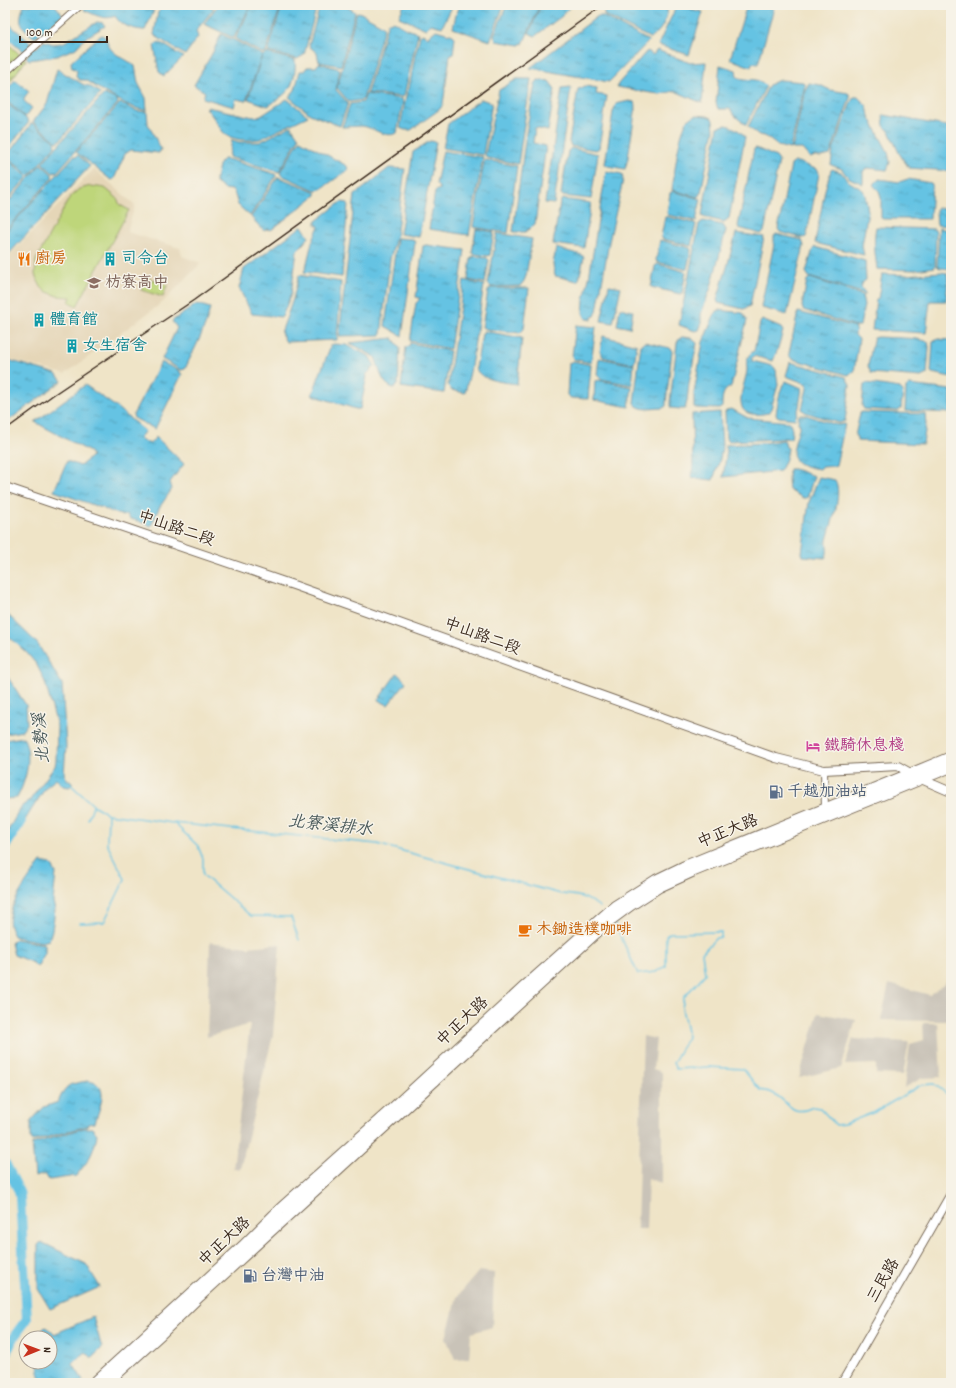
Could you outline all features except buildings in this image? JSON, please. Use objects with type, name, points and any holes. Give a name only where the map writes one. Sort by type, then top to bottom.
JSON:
[{"type":"main road","points":[[911,773],[951,757]]},
{"type":"main road","points":[[921,779],[951,767]]},
{"type":"main road","name":"中正大路","points":[[106,1383],[161,1334],[280,1209],[615,906],[656,880],[685,866],[911,773]]},
{"type":"main road","name":"中正大路","points":[[94,1383],[231,1262],[596,933],[626,908],[660,887],[694,871],[921,779]]},
{"type":"street","points":[[5,73],[81,5]]},
{"type":"street","name":"中山路二段","points":[[5,487],[296,586],[776,758],[824,770],[898,766],[921,779],[951,792]]},
{"type":"street","points":[[824,770],[825,809]]},
{"type":"street","name":"三民路","points":[[842,1383],[951,1194]]},
{"type":"shaded area","name":"枋寮高中","points":[[94,169],[135,205],[127,232],[180,248],[182,256],[201,263],[163,302],[65,374],[5,358],[5,260]]},
{"type":"shaded area","points":[[210,942],[248,947],[280,944],[273,1035],[240,1169],[233,1169],[250,1024],[207,1037]]},
{"type":"shaded area","points":[[951,978],[951,1021],[881,1020],[889,984],[930,995]]},
{"type":"shaded area","points":[[818,1013],[856,1020],[841,1068],[799,1078]]},
{"type":"shaded area","points":[[923,1023],[938,1023],[941,1077],[922,1078],[904,1088],[910,1044],[924,1040]]},
{"type":"shaded area","points":[[643,1036],[656,1039],[653,1069],[662,1072],[662,1183],[648,1179],[646,1229],[637,1229]]},
{"type":"shaded area","points":[[853,1039],[909,1042],[903,1075],[876,1074],[876,1064],[845,1065]]},
{"type":"shaded area","points":[[479,1271],[494,1273],[492,1327],[471,1333],[469,1358],[455,1359],[446,1338],[457,1297]]},
{"type":"green space","points":[[5,41],[26,60],[5,88]]},
{"type":"green space","points":[[91,186],[105,188],[117,198],[120,205],[129,210],[77,306],[69,302],[71,297],[57,296],[45,291],[41,287],[35,275],[36,260],[70,197],[79,189]]},
{"type":"green space","points":[[145,277],[167,285],[163,297],[141,290]]},
{"type":"water","points":[[24,5],[55,5],[63,15],[35,38],[26,30],[21,21]]},
{"type":"water","points":[[86,5],[140,5],[154,11],[145,30],[143,30],[127,26],[120,22],[115,16],[108,18],[84,10]]},
{"type":"water","points":[[165,5],[207,5],[214,8],[196,31],[198,37],[185,55],[154,35],[158,12]]},
{"type":"water","points":[[218,5],[250,5],[234,38],[204,24]]},
{"type":"water","points":[[251,5],[281,5],[266,52],[262,53],[236,39]]},
{"type":"water","points":[[282,5],[317,5],[304,55],[297,59],[268,52]]},
{"type":"water","points":[[320,5],[344,5],[355,12],[341,66],[319,62],[317,53],[309,46]]},
{"type":"water","points":[[404,5],[453,5],[442,27],[430,24],[426,29],[399,17]]},
{"type":"water","points":[[460,5],[504,5],[490,41],[453,28]]},
{"type":"water","points":[[507,5],[540,5],[523,44],[521,43],[520,45],[496,41],[494,35]]},
{"type":"water","points":[[541,5],[571,5],[562,16],[535,36],[529,33]]},
{"type":"water","points":[[611,5],[667,5],[668,9],[666,19],[661,29],[650,38],[604,15],[604,10]]},
{"type":"water","points":[[677,5],[703,12],[689,55],[658,45]]},
{"type":"water","points":[[747,5],[766,5],[774,8],[758,64],[752,63],[751,67],[730,59]]},
{"type":"water","points":[[359,12],[382,25],[384,28],[363,99],[349,102],[337,88],[356,14]]},
{"type":"water","points":[[598,16],[603,16],[649,41],[609,82],[530,68]]},
{"type":"water","points":[[5,20],[36,48],[44,41],[53,44],[63,43],[97,22],[103,23],[105,26],[85,38],[76,48],[57,56],[29,60],[26,57],[29,54],[21,50],[5,36]]},
{"type":"water","points":[[393,21],[418,33],[403,97],[367,93],[388,22],[390,23]]},
{"type":"water","points":[[436,30],[455,37],[453,54],[450,55],[443,104],[440,109],[411,130],[405,130],[400,128],[420,36],[422,34],[428,37]]},
{"type":"water","points":[[221,34],[262,55],[246,101],[236,99],[234,107],[203,98],[205,92],[194,85],[213,52]]},
{"type":"water","points":[[102,35],[106,38],[113,52],[135,66],[138,83],[146,98],[147,110],[141,110],[125,103],[107,94],[86,80],[80,80],[76,77],[77,70],[72,68],[71,62]]},
{"type":"water","points":[[159,43],[183,57],[164,76],[159,72],[154,45]]},
{"type":"water","points":[[657,50],[690,63],[706,62],[702,103],[675,91],[660,94],[617,87],[647,51],[653,55]]},
{"type":"water","points":[[266,53],[295,60],[294,75],[291,86],[285,94],[268,106],[248,99],[262,56]]},
{"type":"water","points":[[319,63],[340,69],[336,90],[348,103],[340,126],[310,114],[289,97],[295,90],[300,71],[304,71],[307,67],[316,67]]},
{"type":"water","points":[[720,65],[736,70],[737,77],[756,80],[766,86],[746,125],[735,116],[730,109],[718,109],[716,103]]},
{"type":"water","points":[[57,69],[100,93],[57,142],[33,122],[47,104]]},
{"type":"water","points":[[517,79],[531,79],[518,164],[487,158],[485,155],[499,90]]},
{"type":"water","points":[[15,80],[29,91],[24,98],[24,101],[32,108],[25,117],[5,100],[5,92]]},
{"type":"water","points":[[538,80],[549,81],[555,89],[548,131],[535,128],[533,143],[546,146],[535,224],[525,232],[513,232],[526,133],[535,84]]},
{"type":"water","points":[[781,80],[803,82],[805,85],[790,149],[778,146],[765,136],[759,135],[748,127],[769,85]]},
{"type":"water","points":[[809,83],[820,85],[830,90],[848,93],[850,95],[830,155],[820,157],[815,156],[810,158],[802,149],[792,149],[805,90]]},
{"type":"water","points":[[585,86],[597,88],[596,94],[607,96],[599,148],[596,150],[571,146],[569,142],[578,89]]},
{"type":"water","points":[[571,87],[554,204],[545,203],[562,88]]},
{"type":"water","points":[[104,94],[117,100],[118,103],[57,172],[53,173],[42,163]]},
{"type":"water","points":[[366,94],[402,99],[403,101],[397,133],[388,135],[362,126],[342,127],[350,104],[363,102]]},
{"type":"water","points":[[854,97],[858,97],[867,106],[869,116],[888,152],[890,162],[887,170],[865,169],[863,172],[863,184],[849,177],[842,169],[831,165],[833,150]]},
{"type":"water","points":[[287,99],[308,116],[256,140],[241,140],[226,135],[206,108],[253,117],[261,116]]},
{"type":"water","points":[[481,99],[492,103],[483,155],[443,148],[448,124]]},
{"type":"water","points":[[629,101],[635,102],[636,106],[625,169],[608,166],[605,164],[613,112],[616,104]]},
{"type":"water","points":[[5,102],[29,122],[6,151],[5,151]]},
{"type":"water","points":[[120,103],[137,111],[147,112],[148,124],[161,149],[159,153],[131,150],[125,154],[114,179],[111,180],[76,152]]},
{"type":"water","points":[[696,115],[712,118],[714,130],[701,192],[698,197],[672,190],[677,154],[682,134],[688,120]]},
{"type":"water","points":[[883,115],[951,127],[951,171],[909,168],[899,153],[889,131],[884,126]]},
{"type":"water","points":[[32,123],[56,142],[54,144],[55,146],[29,176],[8,158],[8,154]]},
{"type":"water","points":[[726,125],[736,129],[745,137],[729,218],[724,222],[703,217],[702,215],[718,127]]},
{"type":"water","points":[[291,126],[299,138],[279,172],[229,157],[232,140],[239,142],[260,142]]},
{"type":"water","points":[[300,140],[347,166],[348,170],[321,189],[315,190],[281,175],[280,172]]},
{"type":"water","points":[[430,141],[436,142],[419,237],[400,234],[413,152]]},
{"type":"water","points":[[571,148],[598,154],[591,199],[563,196],[561,194],[568,151]]},
{"type":"water","points":[[756,148],[776,157],[779,161],[764,232],[761,234],[739,228],[738,226],[754,149]]},
{"type":"water","points":[[443,151],[483,157],[469,235],[429,229],[435,191],[440,189],[436,184]]},
{"type":"water","points":[[78,155],[90,166],[5,258],[5,232],[74,156],[76,157]]},
{"type":"water","points":[[5,159],[7,159],[27,176],[27,178],[5,202]]},
{"type":"water","points":[[224,159],[275,174],[276,176],[250,216],[238,205],[232,190],[224,189],[215,182],[220,162]]},
{"type":"water","points":[[486,160],[517,166],[508,233],[473,227],[484,161]]},
{"type":"water","points":[[795,162],[818,170],[819,174],[807,234],[806,237],[802,238],[780,232],[778,229],[791,165]]},
{"type":"water","points":[[41,164],[52,174],[52,178],[5,231],[5,206]]},
{"type":"water","points":[[389,168],[405,169],[396,238],[390,259],[381,335],[339,336],[355,195]]},
{"type":"water","points":[[832,169],[841,172],[848,181],[863,190],[865,195],[868,211],[862,246],[864,255],[815,243],[825,190]]},
{"type":"water","points":[[606,171],[622,174],[623,180],[609,242],[597,311],[595,316],[592,317],[592,320],[586,319],[583,313],[584,300],[589,278]]},
{"type":"water","points":[[278,177],[314,191],[316,195],[271,230],[267,229],[264,231],[251,217]]},
{"type":"water","points":[[879,179],[899,182],[908,179],[931,183],[930,219],[881,218],[881,197],[879,191],[873,185]]},
{"type":"water","points":[[672,191],[701,199],[696,221],[668,215],[670,193]]},
{"type":"water","points":[[562,199],[591,203],[584,248],[553,244]]},
{"type":"water","points":[[341,202],[348,203],[342,277],[304,272],[312,242],[319,226],[316,225],[316,221]]},
{"type":"water","points":[[937,208],[951,210],[951,226],[937,225]]},
{"type":"water","points":[[665,217],[696,224],[691,246],[663,239],[661,237]]},
{"type":"water","points":[[703,221],[723,225],[726,230],[711,287],[701,314],[701,325],[699,330],[695,331],[679,325],[699,224]]},
{"type":"water","points":[[302,226],[309,237],[297,251],[291,294],[282,317],[252,314],[239,288],[244,269]]},
{"type":"water","points":[[876,227],[934,229],[936,232],[935,267],[915,270],[877,269],[874,243]]},
{"type":"water","points":[[939,228],[951,232],[951,269],[940,268],[937,266]]},
{"type":"water","points":[[476,229],[494,232],[490,255],[487,256],[472,253]]},
{"type":"water","points":[[497,233],[532,239],[526,276],[520,286],[491,287],[488,284]]},
{"type":"water","points":[[736,233],[764,237],[750,306],[744,309],[718,303],[717,300]]},
{"type":"water","points":[[776,234],[802,240],[804,246],[787,315],[761,307],[774,244],[774,236]]},
{"type":"water","points":[[397,238],[413,239],[415,243],[402,336],[385,326]]},
{"type":"water","points":[[660,240],[690,248],[691,250],[687,269],[657,262],[656,260]]},
{"type":"water","points":[[426,245],[465,250],[450,349],[410,341],[416,303],[419,300],[419,298],[416,297],[423,246]]},
{"type":"water","points":[[815,247],[865,261],[866,280],[863,282],[861,287],[865,293],[865,296],[862,293],[809,277],[806,272],[813,249]]},
{"type":"water","points":[[556,248],[582,255],[584,257],[579,279],[577,281],[555,276],[553,264]]},
{"type":"water","points":[[473,256],[487,258],[489,260],[485,283],[468,280],[471,258],[473,258]]},
{"type":"water","points":[[658,264],[686,272],[682,293],[680,294],[651,287],[655,266]]},
{"type":"water","points":[[941,272],[947,273],[948,280],[946,301],[930,301],[926,333],[872,330],[876,300],[878,299],[882,274],[907,275]]},
{"type":"water","points":[[299,275],[341,282],[337,340],[286,342],[281,333],[293,299]]},
{"type":"water","points":[[810,278],[862,295],[864,305],[860,326],[803,310],[802,306],[807,280]]},
{"type":"water","points":[[464,280],[484,285],[470,372],[465,393],[451,390],[448,385]]},
{"type":"water","points":[[609,285],[621,287],[613,323],[601,321]]},
{"type":"water","points":[[490,288],[529,288],[524,329],[520,333],[486,329],[482,327],[488,291]]},
{"type":"water","points":[[197,304],[210,308],[203,331],[185,369],[181,370],[162,359],[177,328],[172,321]]},
{"type":"water","points":[[620,308],[633,311],[630,328],[617,325]]},
{"type":"water","points":[[719,310],[743,313],[747,320],[731,387],[724,392],[722,407],[719,409],[696,408],[694,407],[694,393],[703,342],[715,313]]},
{"type":"water","points":[[798,312],[856,327],[855,335],[859,339],[854,372],[848,375],[792,359],[789,353]]},
{"type":"water","points":[[762,320],[781,328],[783,331],[773,361],[754,356],[752,361],[773,366],[776,370],[778,385],[770,412],[763,414],[750,414],[742,407],[741,398],[747,370],[747,360],[749,355],[754,351]]},
{"type":"water","points":[[576,325],[596,327],[591,363],[573,359],[572,356]]},
{"type":"water","points":[[484,331],[522,338],[517,384],[487,378],[478,372],[476,368],[482,334]]},
{"type":"water","points":[[603,336],[637,345],[634,364],[603,357],[600,351]]},
{"type":"water","points":[[682,337],[691,338],[697,343],[685,409],[671,408],[670,406],[677,343]]},
{"type":"water","points":[[393,338],[400,348],[398,385],[393,388],[383,379],[375,357],[350,343]]},
{"type":"water","points":[[874,338],[911,338],[928,342],[927,374],[921,377],[871,373],[868,366]]},
{"type":"water","points":[[938,339],[951,340],[951,377],[931,372],[933,342]]},
{"type":"water","points":[[645,342],[670,348],[672,351],[666,406],[663,408],[643,409],[634,403],[641,344]]},
{"type":"water","points":[[410,343],[450,351],[444,393],[401,387],[406,347],[409,346]]},
{"type":"water","points":[[331,345],[346,345],[369,356],[375,366],[366,375],[360,409],[312,395]]},
{"type":"water","points":[[599,358],[634,365],[632,385],[601,379],[597,375]]},
{"type":"water","points":[[5,359],[56,374],[62,381],[5,423]]},
{"type":"water","points":[[573,361],[591,365],[588,399],[571,398],[567,395],[569,363]]},
{"type":"water","points":[[161,362],[180,371],[182,374],[155,429],[134,418],[133,415]]},
{"type":"water","points":[[790,362],[846,377],[850,385],[845,421],[839,423],[805,412],[802,409],[807,384],[786,376]]},
{"type":"water","points":[[600,380],[632,387],[629,407],[594,400],[595,381]]},
{"type":"water","points":[[786,381],[802,388],[799,407],[795,419],[779,417],[776,415],[780,391]]},
{"type":"water","points":[[867,383],[900,388],[903,391],[901,409],[898,411],[864,409],[862,406],[864,385]]},
{"type":"water","points":[[85,385],[116,407],[145,431],[139,438],[150,444],[156,437],[184,464],[170,482],[172,489],[159,508],[151,526],[129,518],[127,514],[123,516],[102,507],[54,491],[67,461],[80,466],[92,456],[90,452],[35,422]]},
{"type":"water","points":[[909,385],[951,390],[951,413],[905,411],[906,388]]},
{"type":"water","points":[[730,409],[748,418],[790,422],[792,430],[791,438],[729,441],[726,439],[725,412]]},
{"type":"water","points":[[720,412],[722,447],[720,459],[713,480],[693,478],[691,475],[693,468],[692,414]]},
{"type":"water","points":[[860,413],[925,414],[926,424],[923,444],[857,441],[857,437],[855,436]]},
{"type":"water","points":[[799,415],[806,415],[837,425],[845,424],[836,465],[819,469],[800,464],[795,460],[793,449],[800,424],[798,423]]},
{"type":"water","points":[[784,440],[786,447],[788,448],[786,460],[780,471],[723,477],[726,445],[764,443]]},
{"type":"water","points":[[789,469],[794,469],[814,476],[807,498],[803,498],[789,490]]},
{"type":"water","points":[[819,477],[835,480],[838,493],[836,510],[827,540],[827,552],[825,558],[803,556],[802,553],[809,502]]},
{"type":"water","name":"北勢溪","points":[[5,612],[37,643],[62,684],[66,746],[64,774],[72,785],[69,787],[63,786],[56,779],[46,787],[25,820],[5,846],[5,836],[21,807],[30,800],[55,766],[57,726],[45,682],[37,665],[27,653],[5,633]]},
{"type":"water","points":[[5,673],[26,705],[27,724],[22,731],[5,734]]},
{"type":"water","points":[[397,673],[406,682],[388,705],[378,700]]},
{"type":"water","points":[[23,737],[28,752],[28,760],[23,784],[17,798],[5,799],[5,740]]},
{"type":"water","points":[[41,862],[51,864],[56,873],[53,902],[55,910],[52,930],[49,940],[42,942],[15,937],[9,922],[15,902],[27,881]]},
{"type":"water","points":[[15,939],[45,944],[45,953],[37,967],[33,963],[14,955],[11,943]]},
{"type":"water","points":[[87,1081],[95,1083],[102,1091],[101,1104],[95,1123],[34,1141],[31,1140],[31,1121],[44,1107],[58,1102],[66,1088],[71,1084]]},
{"type":"water","points":[[84,1128],[92,1128],[97,1134],[90,1157],[76,1176],[49,1180],[45,1174],[35,1177],[32,1144]]},
{"type":"water","points":[[41,1242],[86,1264],[100,1287],[50,1309],[38,1289],[38,1245]]},
{"type":"water","points":[[93,1317],[102,1348],[92,1358],[86,1352],[72,1363],[83,1380],[80,1383],[45,1383],[39,1376],[39,1370],[58,1370],[58,1332]]},
{"type":"water","points":[[45,1326],[50,1330],[41,1330]]},
{"type":"waterway","name":"北寮溪排水","points":[[70,784],[93,805],[108,814],[173,823],[377,844],[561,894],[582,897],[600,907]]},
{"type":"waterway","points":[[88,819],[93,806]]},
{"type":"waterway","points":[[80,923],[104,922],[125,879],[107,844],[108,815]]},
{"type":"waterway","name":"北勢溪","points":[[5,847],[21,821]]},
{"type":"waterway","points":[[174,823],[198,846],[203,859],[203,875],[251,916],[291,917],[299,940]]},
{"type":"waterway","name":"北寮溪排水","points":[[615,924],[638,974],[656,972],[666,966],[666,936],[670,933],[721,932],[721,937],[716,938],[702,953],[705,974],[684,997],[682,1008],[688,1037],[673,1063],[676,1069],[709,1067],[743,1069],[760,1090],[776,1095],[789,1106],[799,1111],[813,1107],[820,1108],[836,1125],[844,1124],[875,1112],[921,1085],[934,1084],[951,1097]]},
{"type":"waterway","name":"北勢溪","points":[[5,1163],[19,1191],[20,1197],[27,1319],[13,1338],[5,1357]]},
{"type":"railway","points":[[5,430],[53,395],[194,300],[603,5]]},
{"type":"place","name":"廚房","points":[[24,259]]},
{"type":"place","name":"司令台","points":[[110,259]]},
{"type":"place","name":"枋寮高中","points":[[94,283]]},
{"type":"place","name":"體育館","points":[[39,320]]},
{"type":"place","name":"女生宿舍","points":[[72,346]]},
{"type":"place","name":"鐵騎休息棧","points":[[813,746]]},
{"type":"place","name":"千越加油站","points":[[776,792]]},
{"type":"place","name":"木鋤造樸咖啡","points":[[525,930]]},
{"type":"place","name":"台灣中油","points":[[250,1276]]}]
